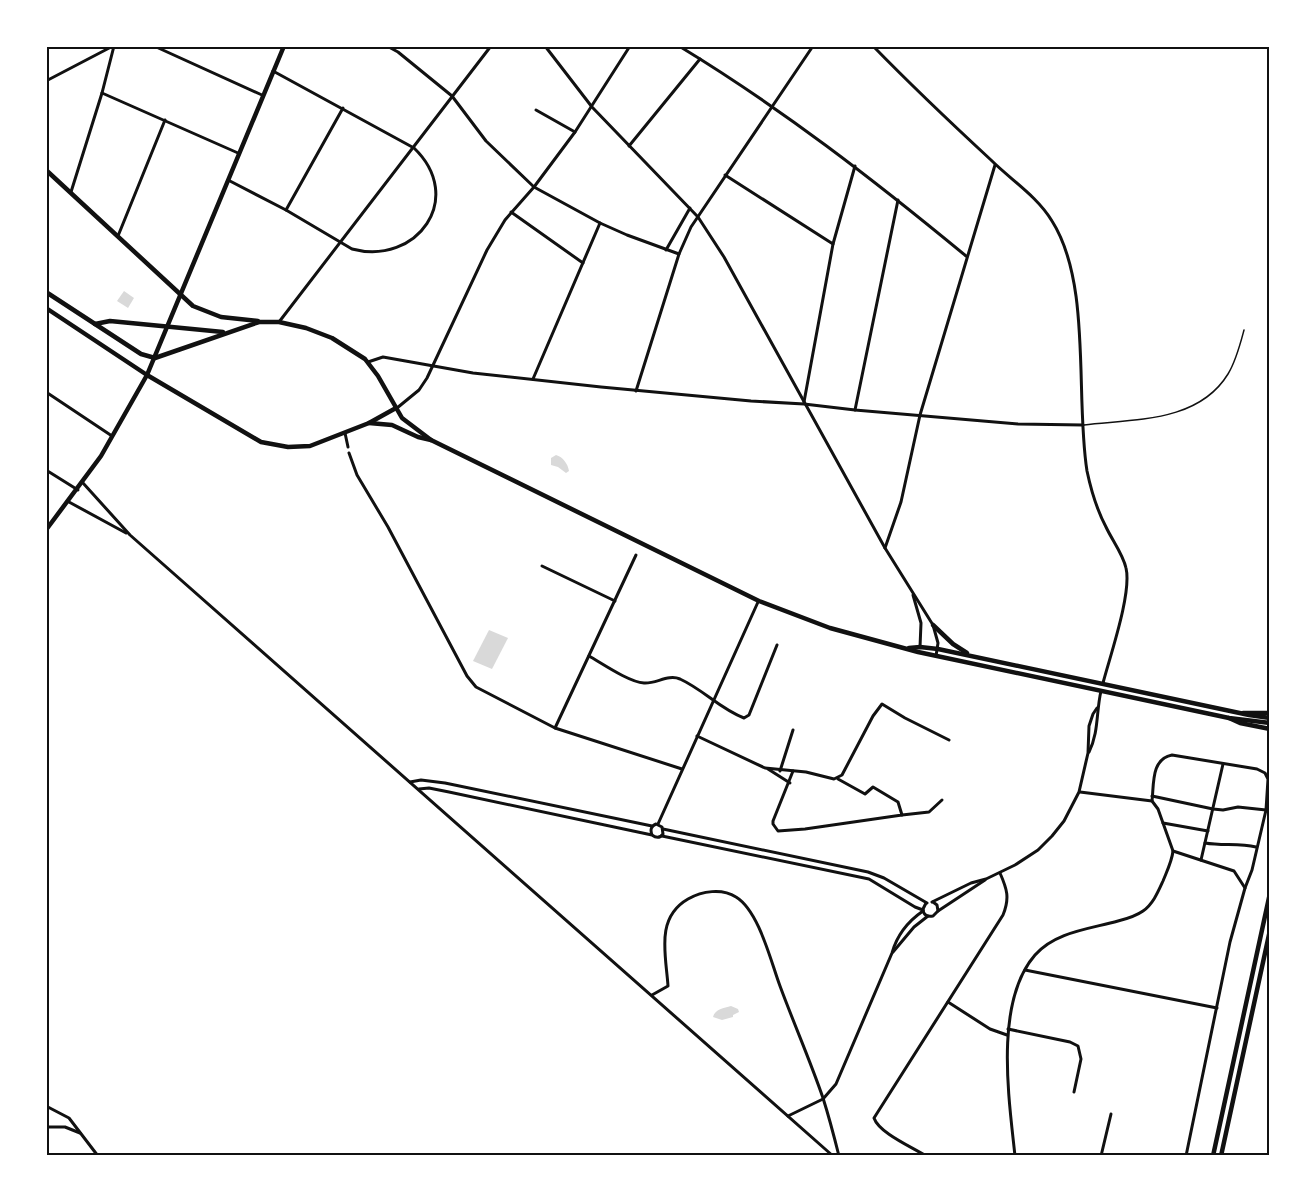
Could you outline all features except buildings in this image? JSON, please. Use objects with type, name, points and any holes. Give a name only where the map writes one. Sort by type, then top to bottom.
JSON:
[{"type":"main road","points":[[46,530],[78,490],[114,437],[147,375],[262,94],[284,46]]},
{"type":"main road","points":[[46,170],[193,306],[211,315],[279,322],[306,328],[333,338],[368,362],[406,422],[431,440],[759,601],[830,628],[909,648],[938,649],[1269,718]]},
{"type":"main road","points":[[46,292],[141,354],[155,358],[259,321]]},
{"type":"main road","points":[[46,308],[147,375],[261,442],[277,446],[299,447],[321,443],[369,423],[396,408]]},
{"type":"main road","points":[[95,324],[110,321],[226,333]]},
{"type":"main road","points":[[369,423],[392,425],[418,437],[431,440]]},
{"type":"main road","points":[[933,625],[953,644],[972,656]]},
{"type":"main road","points":[[919,649],[936,656],[1101,691],[1229,718],[1269,723]]},
{"type":"main road","points":[[1101,691],[1103,683]]},
{"type":"main road","points":[[1243,713],[1269,713]]},
{"type":"main road","points":[[1229,718],[1269,729]]},
{"type":"main road","points":[[1214,1155],[1269,893]]},
{"type":"main road","points":[[1221,1155],[1269,930]]},
{"type":"street","points":[[46,81],[113,46]]},
{"type":"street","points":[[71,192],[102,93],[113,46]]},
{"type":"street","points":[[154,46],[262,94]]},
{"type":"street","points":[[387,46],[398,52],[452,96],[486,141],[534,187],[600,223],[679,254]]},
{"type":"street","points":[[398,52],[400,46]]},
{"type":"street","points":[[279,322],[491,46]]},
{"type":"street","points":[[545,46],[592,107],[628,147],[698,217],[724,257],[885,548],[933,625],[938,637],[936,656]]},
{"type":"street","points":[[396,408],[418,390],[434,366],[487,250],[511,212],[534,187],[576,132],[630,46]]},
{"type":"street","points":[[679,46],[773,106],[855,166],[966,255]]},
{"type":"street","points":[[636,391],[679,254],[691,227],[813,46]]},
{"type":"street","points":[[873,46],[995,165],[1031,196],[1047,214],[1061,237],[1069,260],[1076,301],[1083,425],[1090,482],[1105,526],[1126,568],[1126,596],[1103,683]]},
{"type":"street","points":[[628,147],[700,59]]},
{"type":"street","points":[[228,179],[339,242],[361,252],[388,250],[411,240],[422,229],[434,207],[436,185],[426,162],[414,148],[273,70]]},
{"type":"street","points":[[102,93],[238,153]]},
{"type":"street","points":[[286,210],[343,108]]},
{"type":"street","points":[[536,110],[576,132]]},
{"type":"street","points":[[118,236],[165,120]]},
{"type":"street","points":[[885,548],[901,502],[920,415],[966,255],[995,165]]},
{"type":"street","points":[[804,404],[832,244],[855,166]]},
{"type":"street","points":[[725,175],[832,244]]},
{"type":"street","points":[[855,410],[898,200]]},
{"type":"street","points":[[666,250],[690,208]]},
{"type":"street","points":[[511,212],[583,263]]},
{"type":"street","points":[[533,380],[600,223]]},
{"type":"street","points":[[368,362],[383,357],[472,373],[636,391],[1018,424],[1083,425]]},
{"type":"street","points":[[46,392],[114,437]]},
{"type":"street","points":[[345,433],[348,447]]},
{"type":"street","points":[[349,453],[357,475],[388,527],[471,682],[483,691],[555,728],[682,768]]},
{"type":"street","points":[[46,470],[78,490]]},
{"type":"street","points":[[83,483],[130,535],[833,1155]]},
{"type":"street","points":[[69,502],[130,535]]},
{"type":"street","points":[[555,728],[636,555]]},
{"type":"street","points":[[542,566],[615,601]]},
{"type":"street","points":[[912,590],[921,623],[919,649]]},
{"type":"street","points":[[410,782],[421,780],[445,783],[652,826],[658,824],[759,601]]},
{"type":"street","points":[[589,656],[643,683],[670,678],[679,679],[698,689],[713,702],[742,717],[747,717],[777,645]]},
{"type":"street","points":[[658,824],[663,828],[868,872],[884,878],[927,903],[932,902],[1027,859],[1046,843],[1064,821],[1079,792],[1088,753],[1095,737],[1101,691]]},
{"type":"street","points":[[837,778],[842,775],[873,716],[882,704],[948,740]]},
{"type":"street","points":[[1088,753],[1089,726],[1097,708]]},
{"type":"street","points":[[780,771],[793,730]]},
{"type":"street","points":[[697,736],[765,768],[789,783]]},
{"type":"street","points":[[1015,1155],[1008,1086],[1007,1035],[1012,1007],[1025,970],[1034,956],[1049,943],[1081,930],[1124,919],[1145,910],[1153,902],[1173,851],[1152,796],[1160,759],[1172,755],[1257,769],[1268,779],[1269,790],[1257,847],[1230,942],[1186,1155]]},
{"type":"street","points":[[1201,860],[1223,764]]},
{"type":"street","points":[[765,768],[837,778],[865,794],[873,787],[898,802],[902,815]]},
{"type":"street","points":[[793,771],[773,821],[775,829],[781,832],[929,812],[942,800]]},
{"type":"street","points":[[418,789],[429,788],[655,837],[662,836],[869,879],[905,902],[923,910],[928,916]]},
{"type":"street","points":[[1079,792],[1152,801]]},
{"type":"street","points":[[1152,796],[1213,809],[1266,810]]},
{"type":"street","points":[[1163,823],[1208,831]]},
{"type":"street","points":[[652,826],[652,835]]},
{"type":"street","points":[[662,836],[663,828]]},
{"type":"street","points":[[1205,843],[1220,846],[1242,844],[1257,847]]},
{"type":"street","points":[[1173,851],[1234,871],[1245,888]]},
{"type":"street","points":[[926,1155],[884,1131],[874,1118],[1004,915],[1008,894],[1000,873]]},
{"type":"street","points":[[892,953],[914,927],[986,879]]},
{"type":"street","points":[[652,996],[668,986],[664,937],[666,924],[680,904],[700,893],[715,891],[736,897],[745,904],[757,925],[823,1099],[839,1155]]},
{"type":"street","points":[[932,902],[937,905],[938,910]]},
{"type":"street","points":[[788,1116],[823,1099],[836,1084],[895,942],[927,903]]},
{"type":"street","points":[[1025,970],[1217,1008]]},
{"type":"street","points":[[948,1002],[990,1029],[1007,1035]]},
{"type":"street","points":[[1008,1029],[1070,1042],[1078,1046],[1081,1059],[1074,1092]]},
{"type":"street","points":[[46,1106],[69,1118],[98,1155]]},
{"type":"street","points":[[1101,1155],[1110,1114]]},
{"type":"street","points":[[46,1127],[65,1127],[81,1134]]},
{"type":"lane","points":[[1083,425],[1161,416],[1202,400],[1217,388],[1228,374],[1244,330]]},
{"type":"shaded area","points":[[124,291],[134,298],[128,308],[117,301]]},
{"type":"shaded area","points":[[556,455],[565,461],[569,471],[566,473],[551,465],[551,458]]},
{"type":"shaded area","points":[[489,630],[508,638],[492,669],[473,661]]},
{"type":"shaded area","points":[[731,1006],[739,1012],[733,1017],[722,1020],[713,1017],[718,1011]]}]
